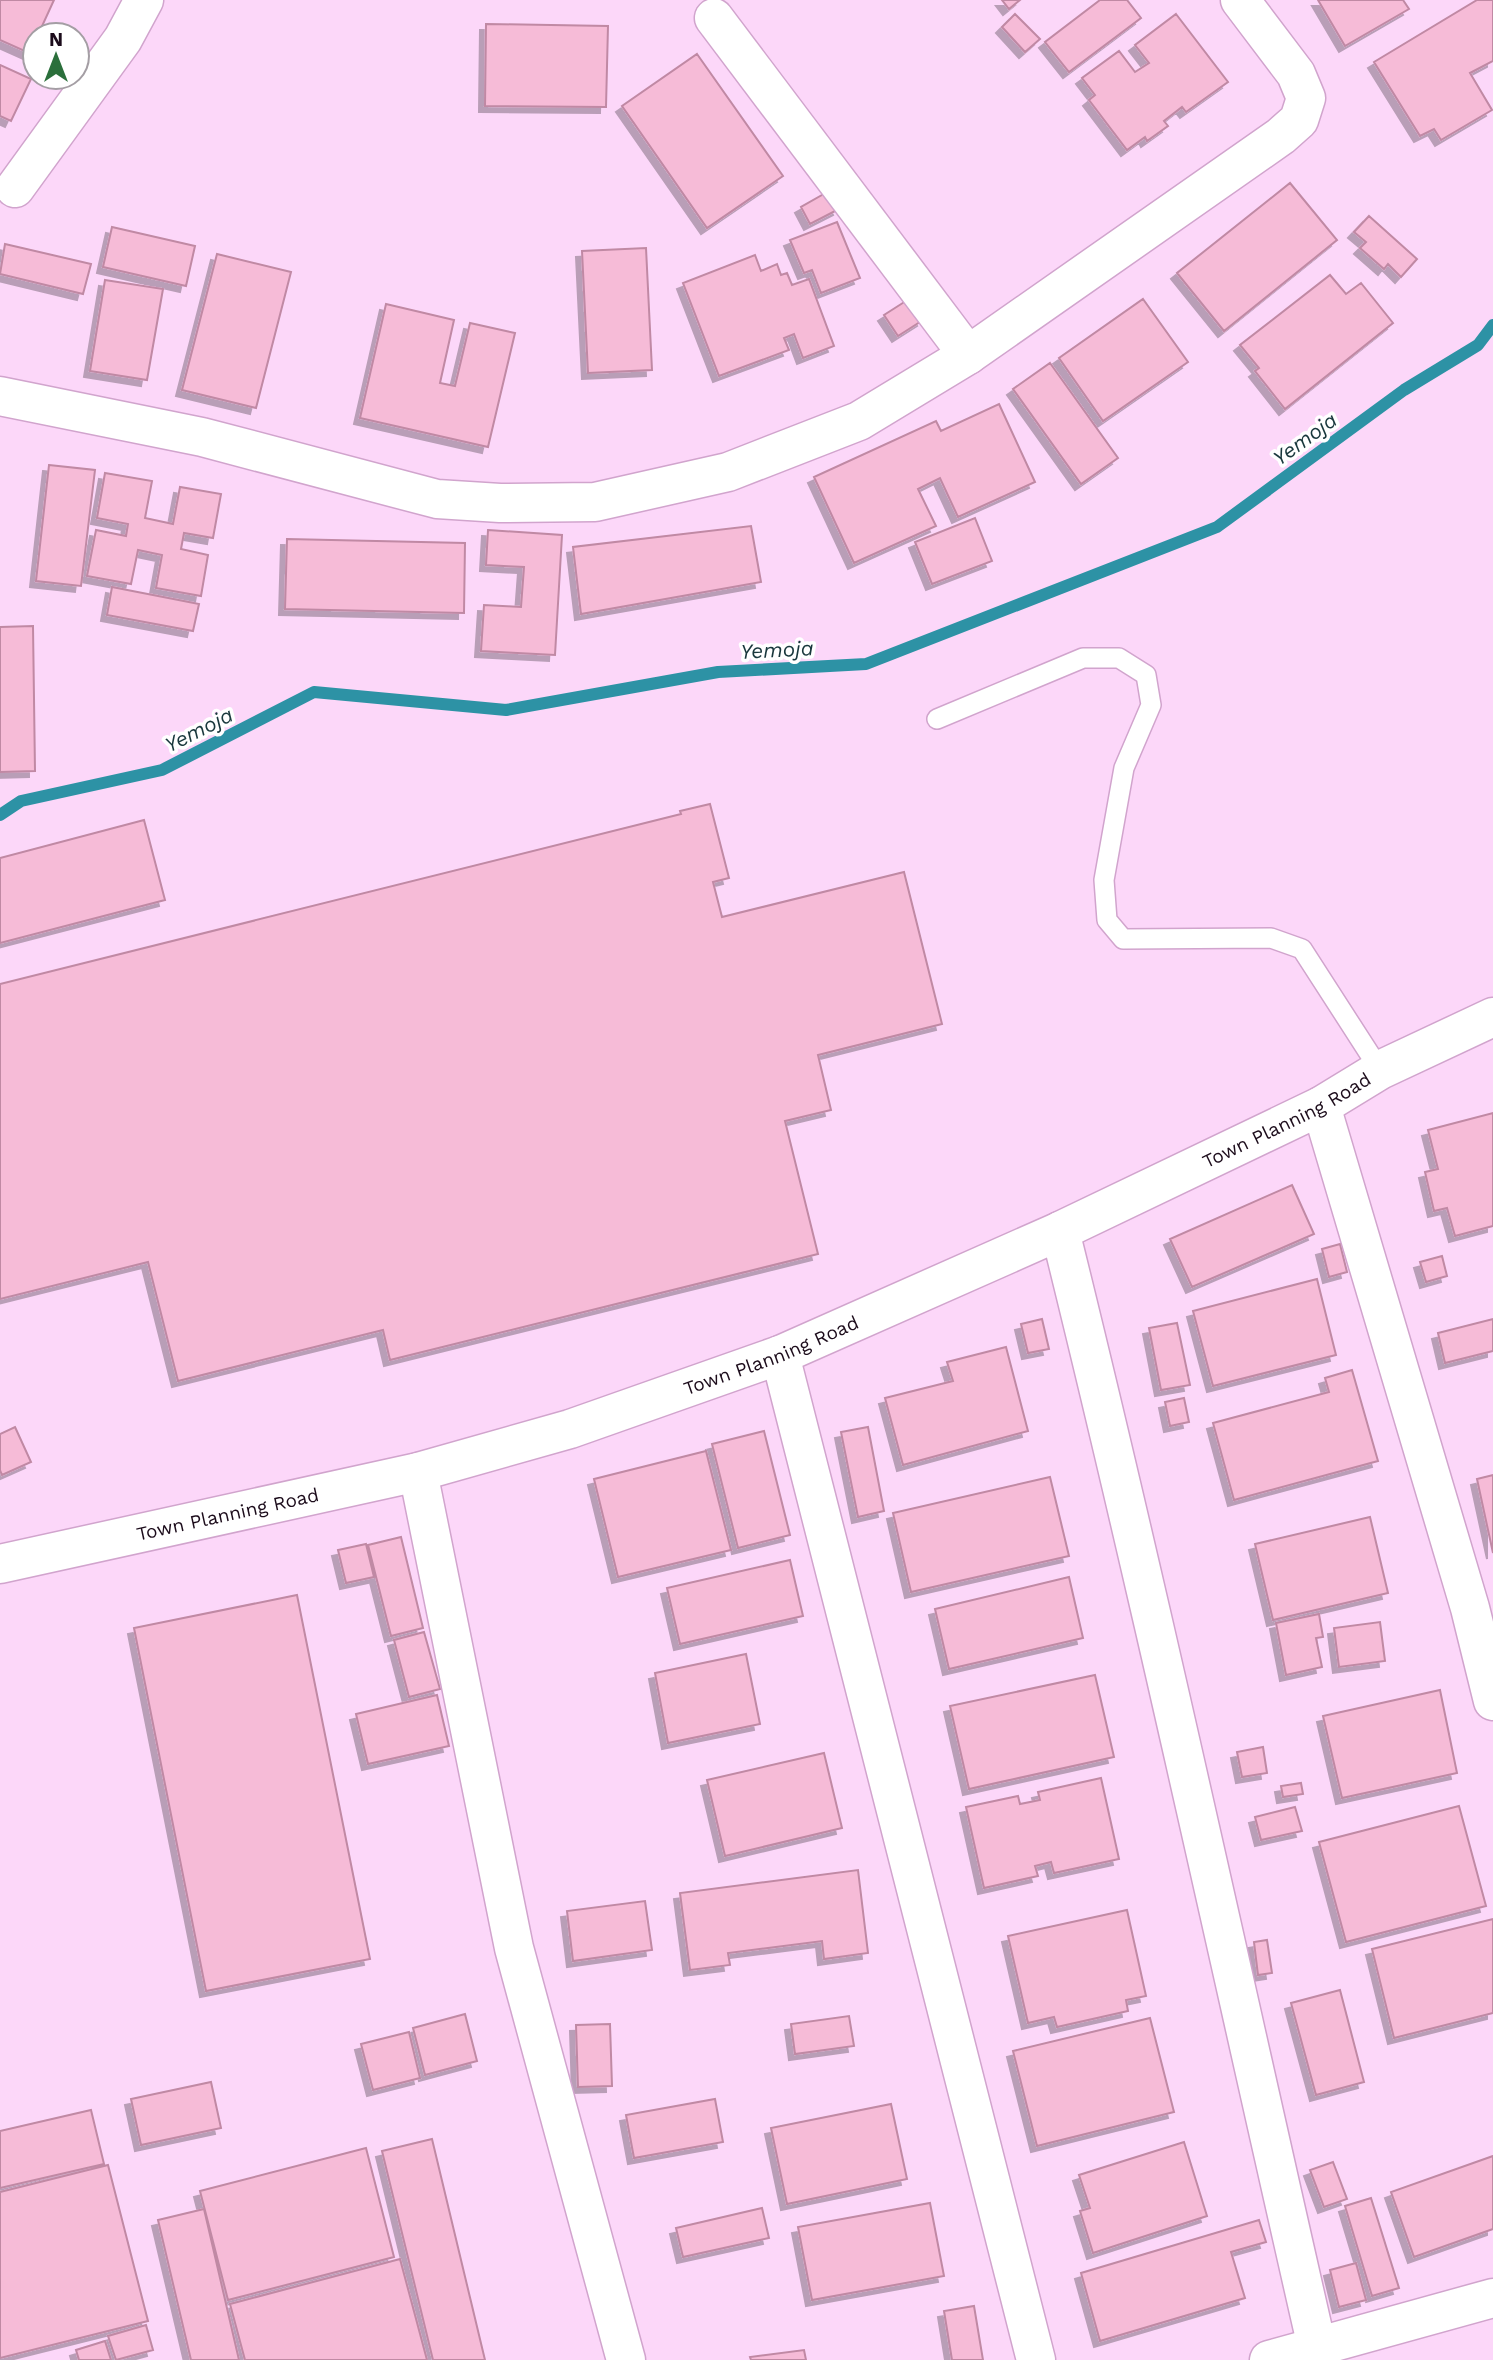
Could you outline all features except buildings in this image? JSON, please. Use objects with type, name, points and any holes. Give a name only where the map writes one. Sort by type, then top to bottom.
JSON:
[{"type":"street","points":[[15,188],[123,39],[144,0]]},
{"type":"street","points":[[0,396],[202,437],[437,499],[500,503],[595,502],[729,472],[859,421],[968,355],[1269,144],[1299,120],[1306,98],[1296,74],[1240,0]]},
{"type":"street","points":[[714,18],[968,355]]},
{"type":"street","name":"Town Planning Road","points":[[0,1564],[418,1472],[570,1429],[780,1355],[1060,1231],[1321,1106],[1380,1070],[1493,1017]]},
{"type":"street","points":[[1321,1106],[1470,1608],[1493,1702]]},
{"type":"street","points":[[1060,1231],[1124,1490],[1318,2347]]},
{"type":"street","points":[[780,1355],[1036,2360]]},
{"type":"street","points":[[418,1472],[514,1948],[626,2360]]},
{"type":"street","points":[[1269,2360],[1493,2298]]},
{"type":"lane","points":[[937,719],[1083,659],[1119,659],[1146,675],[1151,705],[1124,768],[1104,880],[1107,920],[1123,939],[1271,938],[1302,949],[1380,1070]]},
{"type":"waterway","name":"Yemoja","points":[[0,815],[21,801],[162,770],[314,692],[506,710],[718,672],[866,664],[1217,527],[1404,390],[1478,345],[1493,325]]}]
